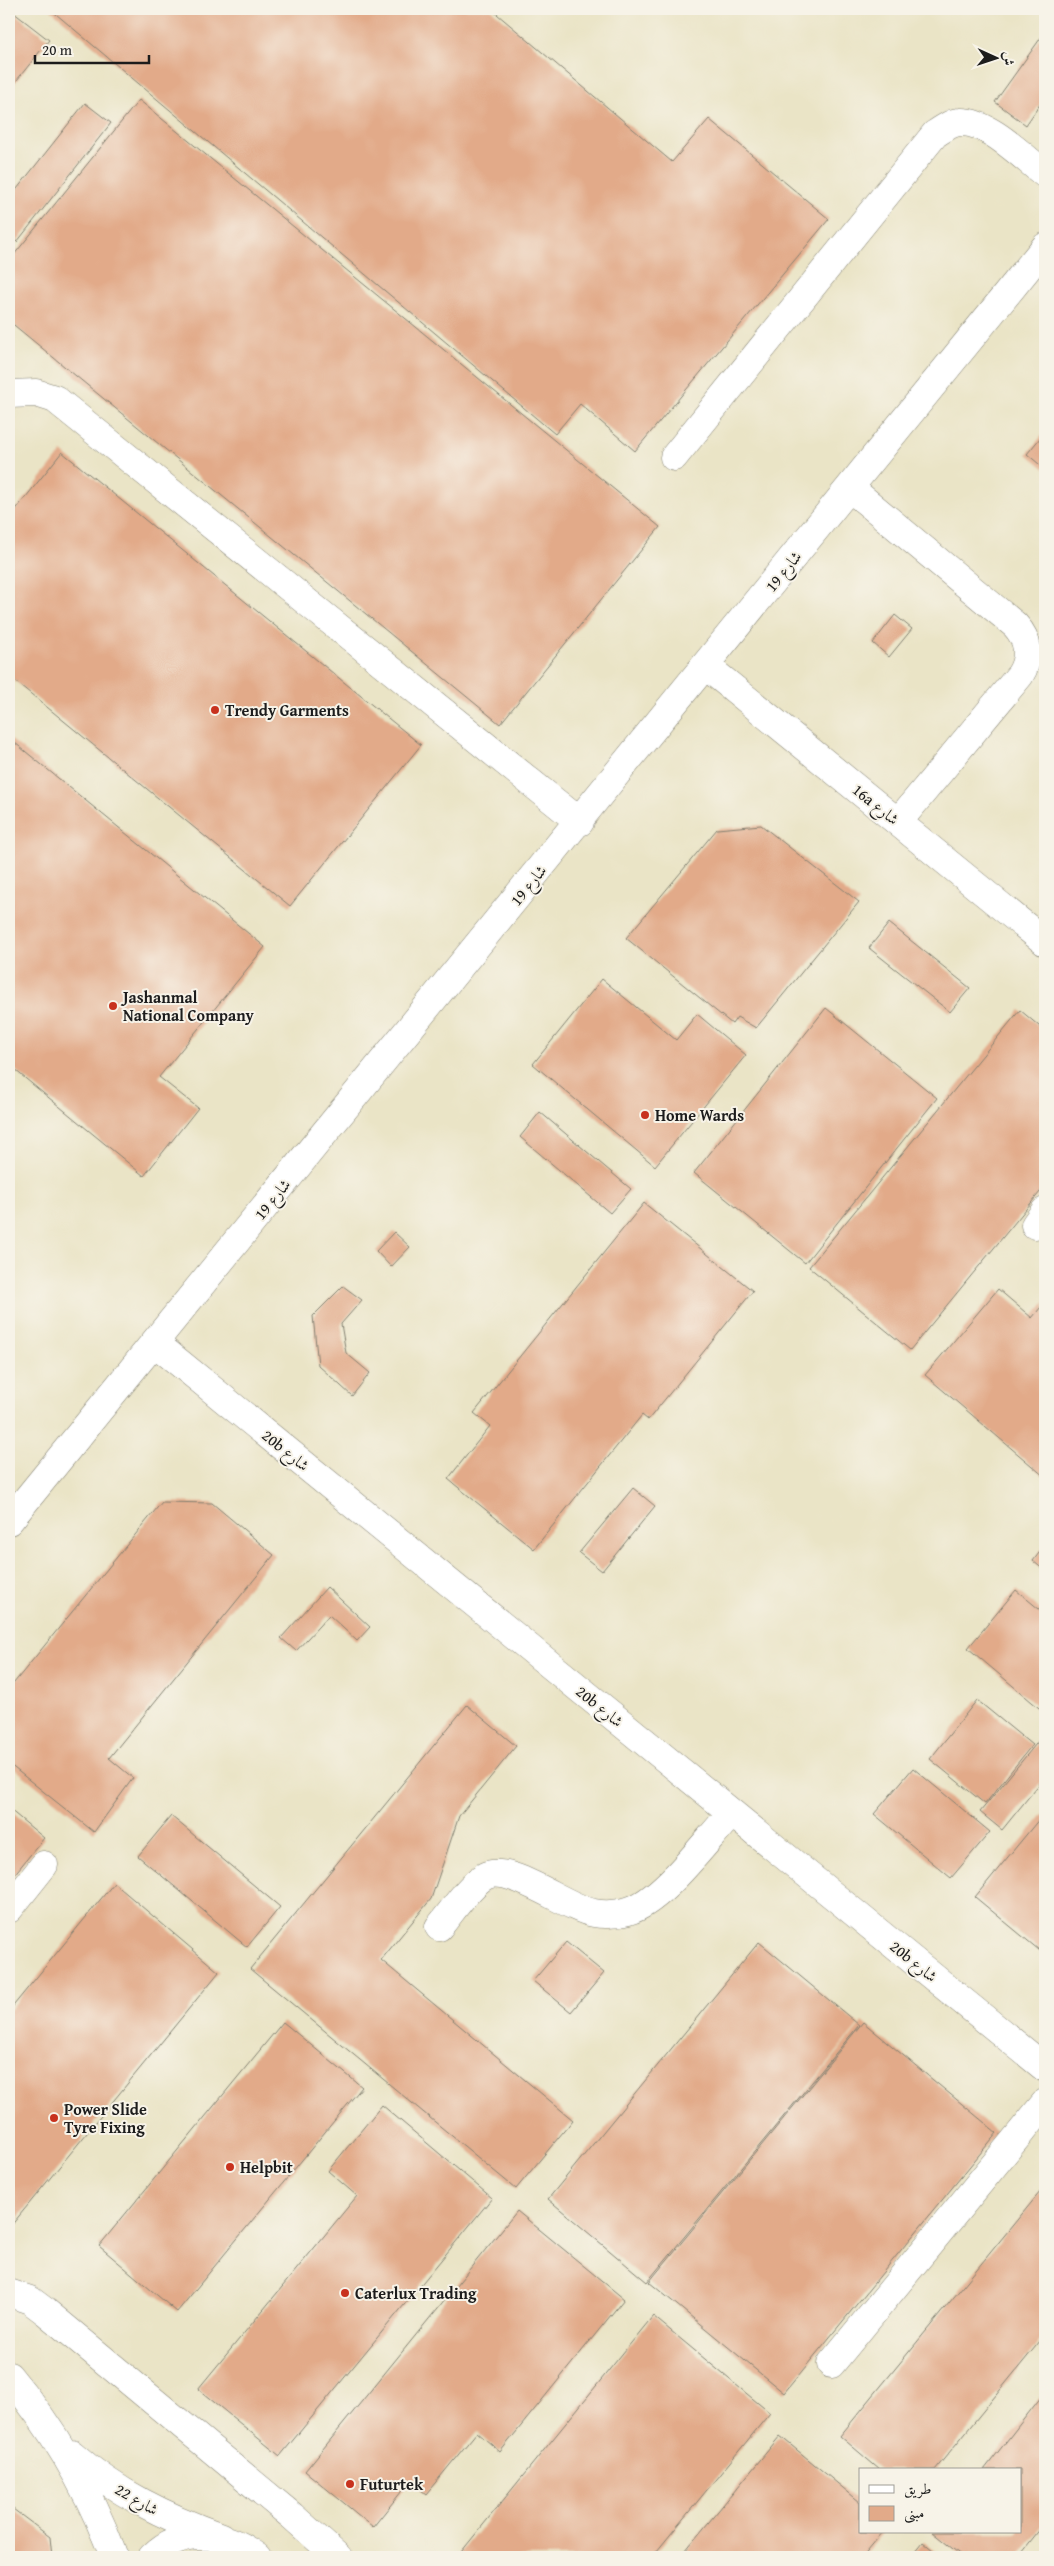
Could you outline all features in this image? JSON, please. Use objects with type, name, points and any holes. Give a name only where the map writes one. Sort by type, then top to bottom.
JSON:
[{"type":"street","points":[[674,457],[935,134],[955,123],[977,124],[989,130],[1045,174]]},
{"type":"street","name":"شارع 19","points":[[9,1521],[580,822],[1045,247]]},
{"type":"street","points":[[9,394],[36,393],[55,399],[580,822]]},
{"type":"street","points":[[850,488],[1015,625],[1022,632],[1026,643],[1026,665],[1020,674],[898,822]]},
{"type":"street","name":"16a شارع","points":[[706,666],[1045,942]]},
{"type":"street","name":"20b شارع","points":[[155,1343],[1045,2068]]},
{"type":"street","points":[[439,1926],[479,1880],[495,1873],[511,1876],[578,1908],[595,1913],[629,1911],[658,1894],[732,1812]]},
{"type":"street","points":[[9,1909],[44,1865]]},
{"type":"street","points":[[831,2364],[1045,2103]]},
{"type":"street","points":[[9,2293],[30,2300],[46,2312],[292,2516],[338,2557]]},
{"type":"street","name":"شارع 22","points":[[9,2376],[62,2445],[83,2483],[114,2557]]},
{"type":"street","name":"شارع 22","points":[[62,2445],[88,2468],[145,2506],[182,2523],[241,2545],[256,2557]]},
{"type":"street","points":[[152,2557],[159,2550],[178,2540],[199,2536],[221,2537]]},
{"type":"building","points":[[9,9],[49,40],[9,90]]},
{"type":"building","points":[[50,9],[491,9],[672,162],[709,119],[829,219],[635,451],[580,404],[555,434]]},
{"type":"building","points":[[1045,32],[1045,97],[1026,125],[995,102]]},
{"type":"building","points":[[139,100],[660,527],[500,724],[9,321],[9,261]]},
{"type":"building","points":[[85,103],[111,123],[17,242],[9,235],[9,199]]},
{"type":"building","points":[[9,241],[15,247],[9,254]]},
{"type":"building","points":[[1045,432],[1045,469],[1027,454]]},
{"type":"building","name":"Trendy Garments","points":[[62,452],[421,745],[290,906],[9,676],[9,518]]},
{"type":"building","points":[[895,615],[912,629],[889,657],[873,643]]},
{"type":"building","name":"Jashanmal National Company","points":[[9,738],[265,947],[159,1077],[198,1108],[144,1176],[9,1065]]},
{"type":"building","points":[[761,825],[859,902],[756,1028],[737,1017],[732,1024],[626,938],[717,829]]},
{"type":"building","points":[[889,923],[970,988],[950,1012],[869,948]]},
{"type":"building","name":"Home Wards","points":[[602,979],[676,1040],[697,1014],[746,1055],[655,1166],[533,1064]]},
{"type":"building","points":[[826,1008],[937,1098],[805,1263],[694,1173]]},
{"type":"building","points":[[1020,1010],[1045,1031],[1045,1186],[910,1350],[809,1267]]},
{"type":"building","points":[[540,1112],[631,1189],[610,1213],[520,1137]]},
{"type":"building","points":[[644,1203],[753,1291],[648,1420],[642,1415],[534,1549],[448,1479],[490,1426],[474,1413]]},
{"type":"building","points":[[394,1232],[410,1247],[391,1267],[376,1251]]},
{"type":"building","points":[[343,1286],[362,1300],[341,1324],[346,1353],[370,1373],[352,1396],[318,1365],[313,1316]]},
{"type":"building","points":[[998,1289],[1032,1318],[1045,1302],[1045,1477],[925,1375]]},
{"type":"building","points":[[633,1488],[655,1506],[602,1571],[579,1553]]},
{"type":"building","points":[[162,1502],[212,1503],[274,1555],[109,1758],[133,1778],[94,1832],[9,1764],[9,1689]]},
{"type":"building","points":[[1045,1545],[1045,1571],[1033,1561]]},
{"type":"building","points":[[327,1587],[370,1627],[357,1641],[329,1615],[296,1651],[281,1638]]},
{"type":"building","points":[[1016,1590],[1045,1614],[1045,1713],[968,1648]]},
{"type":"building","points":[[977,1700],[1032,1745],[985,1804],[930,1759]]},
{"type":"building","points":[[467,1705],[516,1746],[459,1816],[431,1899],[381,1960],[573,2120],[516,2189],[250,1969]]},
{"type":"building","points":[[1045,1733],[1045,1777],[1002,1830],[980,1812]]},
{"type":"building","points":[[913,1768],[990,1832],[951,1878],[874,1814]]},
{"type":"building","points":[[9,1809],[44,1838],[9,1881]]},
{"type":"building","points":[[1045,1812],[1045,1955],[975,1897]]},
{"type":"building","points":[[171,1816],[280,1907],[247,1947],[138,1856]]},
{"type":"building","name":"Power Slide Tyre Fixing","points":[[114,1883],[219,1972],[10,2227],[9,2011]]},
{"type":"building","points":[[566,1942],[604,1973],[571,2012],[533,1981]]},
{"type":"building","points":[[759,1942],[859,2025],[647,2282],[548,2199]]},
{"type":"building","name":"Helpbit","points":[[283,2022],[362,2087],[177,2312],[99,2246]]},
{"type":"building","points":[[863,2022],[997,2133],[784,2393],[649,2282]]},
{"type":"building","name":"Caterlux Trading","points":[[382,2105],[492,2198],[280,2456],[198,2389],[357,2196],[328,2171]]},
{"type":"building","points":[[1045,2186],[1045,2335],[937,2468],[878,2468],[840,2436]]},
{"type":"building","points":[[517,2211],[624,2299],[500,2452],[477,2432],[426,2494],[410,2481],[373,2527],[305,2471]]},
{"type":"building","points":[[653,2316],[770,2413],[652,2557],[457,2557]]},
{"type":"building","points":[[1045,2392],[1045,2523],[1018,2557],[963,2557],[934,2534],[1022,2534],[1022,2468],[986,2468]]},
{"type":"building","points":[[780,2436],[859,2501],[859,2534],[881,2534],[862,2557],[680,2557]]},
{"type":"building","points":[[9,2506],[50,2537],[52,2557],[9,2557]]},
{"type":"building","points":[[923,2542],[941,2557],[911,2557]]},
{"type":"place","name":"Trendy Garments","points":[[215,710]]},
{"type":"place","name":"Jashanmal National Company","points":[[113,1006]]},
{"type":"place","name":"Home Wards","points":[[645,1115]]},
{"type":"place","name":"Power Slide Tyre Fixing","points":[[54,2118]]},
{"type":"place","name":"Helpbit","points":[[230,2167]]},
{"type":"place","name":"Caterlux Trading","points":[[345,2293]]},
{"type":"place","name":"Futurtek","points":[[350,2484]]}]
